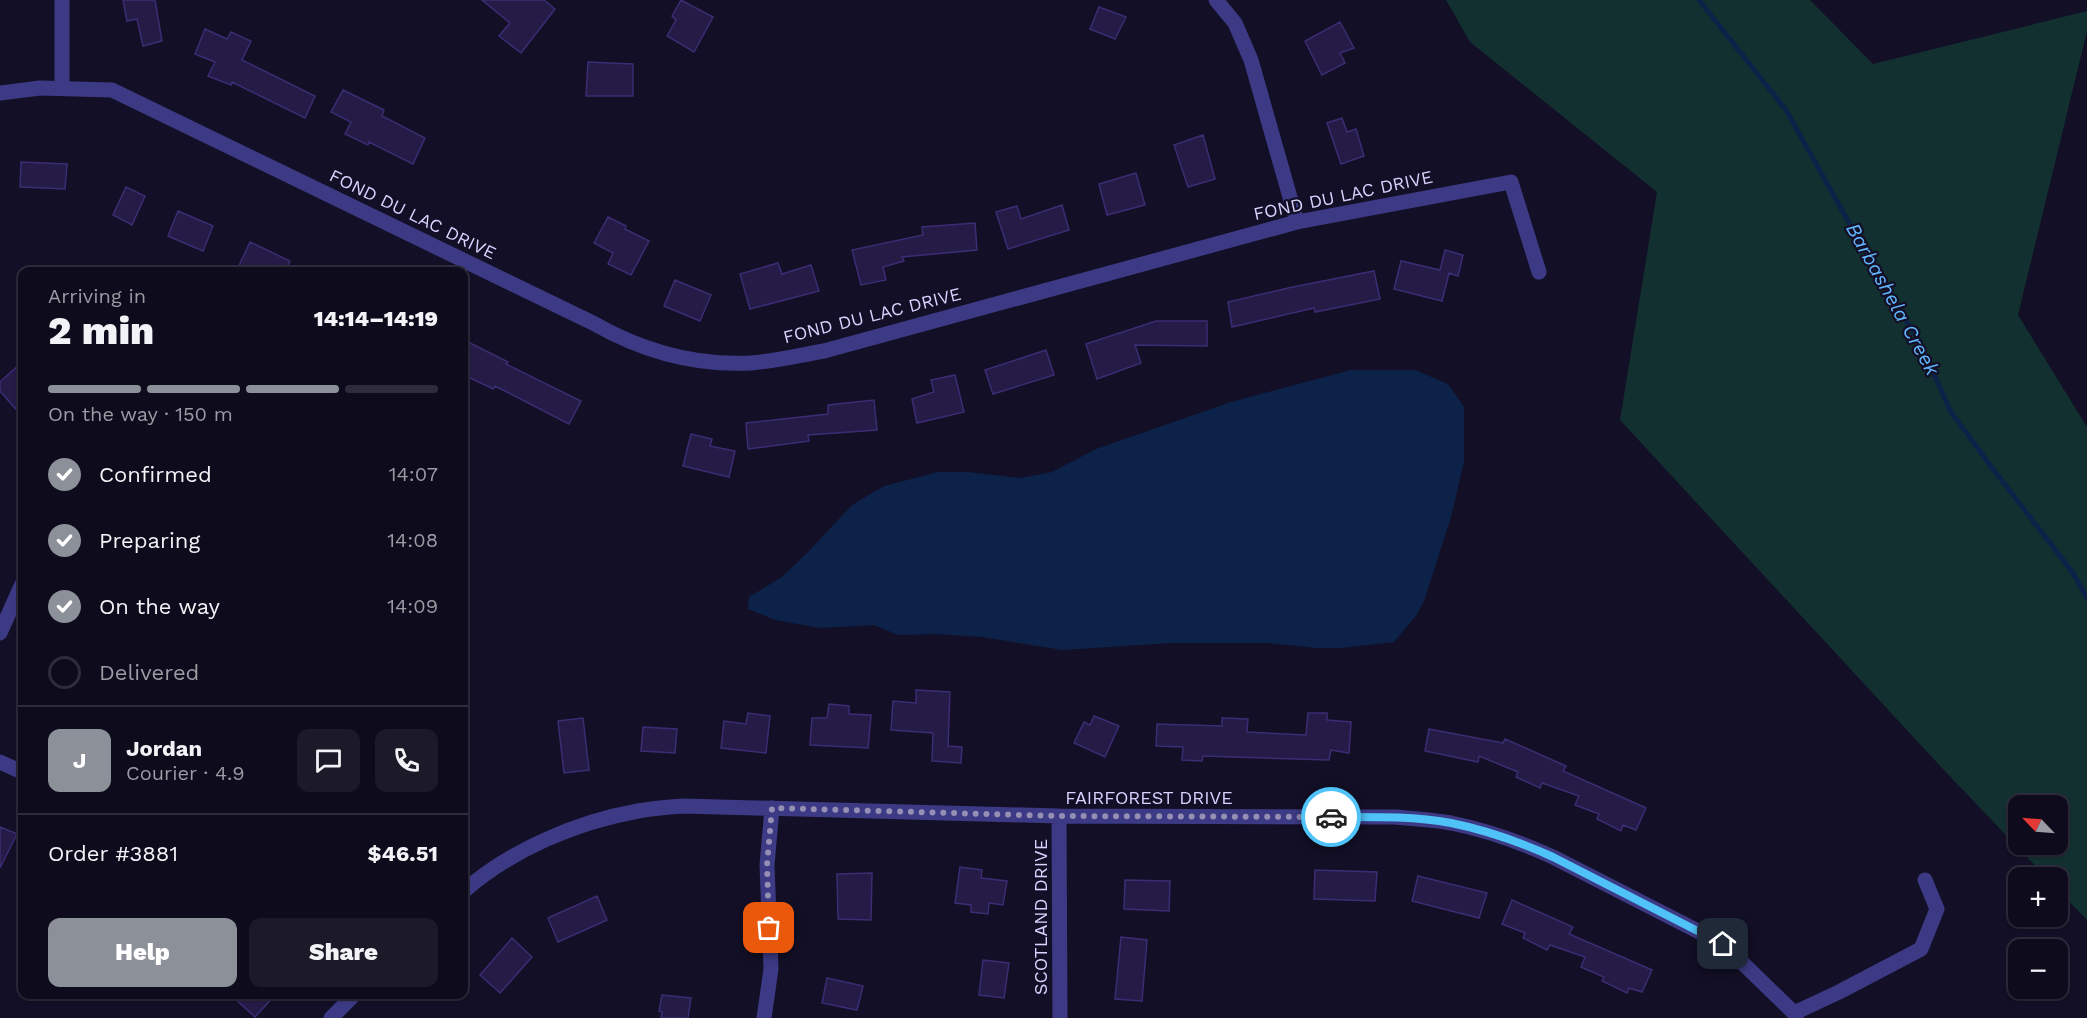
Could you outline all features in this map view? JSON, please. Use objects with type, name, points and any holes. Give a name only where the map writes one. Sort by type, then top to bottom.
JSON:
[{"type":"street","points":[[62,0],[62,88]]},
{"type":"street","points":[[1216,0],[1235,23],[1251,60],[1296,222]]},
{"type":"street","name":"FOND DU LAC DRIVE","points":[[0,93],[40,88],[112,90],[616,336],[667,356],[694,361],[753,363],[824,351],[1296,222],[1511,182],[1539,272]]},
{"type":"street","points":[[0,633],[18,593]]},
{"type":"street","points":[[0,762],[18,770]]},
{"type":"street","name":"FAIRFOREST DRIVE","points":[[468,888],[511,858],[585,824],[638,811],[684,806],[1059,816],[1396,817],[1450,823],[1476,829],[1553,857],[1723,944],[1795,1015]]},
{"type":"street","points":[[764,1018],[771,969],[767,865],[772,808]]},
{"type":"street","name":"SCOTLAND DRIVE","points":[[1059,816],[1060,1018]]},
{"type":"street","points":[[1795,1015],[1921,949],[1937,909],[1925,880]]},
{"type":"street","points":[[331,1018],[350,999]]},
{"type":"green space","points":[[1446,0],[1810,0],[1873,64],[2087,11],[2087,31],[2018,315],[2087,427],[2087,920],[2068,900],[2068,867],[2036,867],[2025,855],[2068,855],[2068,795],[2008,795],[2008,837],[1620,420],[1657,192],[1470,42]]},
{"type":"water","points":[[1351,370],[1415,370],[1448,384],[1464,407],[1464,462],[1451,517],[1424,601],[1416,616],[1394,642],[1341,648],[1267,643],[1172,643],[1062,650],[982,637],[936,634],[898,635],[874,625],[820,628],[775,620],[748,609],[749,597],[782,577],[852,505],[884,486],[938,472],[968,472],[1020,478],[1052,472],[1096,449],[1231,402]]},
{"type":"building","points":[[123,0],[155,0],[162,41],[143,46],[137,19],[127,21]]},
{"type":"building","points":[[482,0],[544,0],[555,9],[521,53],[499,36],[510,23]]},
{"type":"building","points":[[681,0],[713,17],[694,52],[667,36],[676,20],[672,16]]},
{"type":"building","points":[[1099,7],[1126,17],[1115,39],[1090,29]]},
{"type":"building","points":[[1340,22],[1354,48],[1340,53],[1345,63],[1322,75],[1305,41]]},
{"type":"building","points":[[205,29],[227,39],[231,32],[251,41],[242,60],[315,96],[305,118],[232,82],[231,85],[208,76],[215,62],[195,54]]},
{"type":"building","points":[[588,62],[633,64],[633,96],[586,96]]},
{"type":"building","points":[[343,90],[384,110],[382,116],[425,138],[413,164],[369,142],[368,145],[345,134],[351,122],[331,112]]},
{"type":"building","points":[[1342,118],[1347,132],[1356,129],[1364,156],[1341,164],[1327,123]]},
{"type":"building","points":[[1203,135],[1215,179],[1188,187],[1174,145]]},
{"type":"building","points":[[21,162],[67,164],[65,189],[20,187]]},
{"type":"building","points":[[1136,173],[1145,205],[1107,215],[1099,184]]},
{"type":"building","points":[[126,187],[145,196],[132,225],[113,215]]},
{"type":"building","points":[[1062,205],[1069,230],[1008,249],[996,212],[1017,206],[1021,219]]},
{"type":"building","points":[[178,211],[213,226],[203,251],[168,236]]},
{"type":"building","points":[[608,217],[649,241],[631,275],[608,264],[613,253],[594,243]]},
{"type":"building","points":[[975,223],[977,250],[902,257],[904,261],[883,267],[886,280],[861,285],[852,250],[923,235],[922,227]]},
{"type":"building","points":[[250,242],[290,261],[287,267],[238,267]]},
{"type":"building","points":[[1445,250],[1463,255],[1458,276],[1449,273],[1442,301],[1394,289],[1401,261],[1440,270]]},
{"type":"building","points":[[778,263],[782,274],[811,265],[819,291],[750,309],[740,274]]},
{"type":"building","points":[[1374,271],[1380,299],[1315,312],[1314,308],[1232,327],[1228,302]]},
{"type":"building","points":[[675,280],[711,295],[700,321],[664,306]]},
{"type":"building","points":[[1156,321],[1207,321],[1207,346],[1135,345],[1141,363],[1097,379],[1086,344]]},
{"type":"building","points":[[468,342],[508,362],[506,364],[581,401],[569,424],[495,386],[493,389],[468,377]]},
{"type":"building","points":[[1046,350],[1054,375],[993,394],[985,370]]},
{"type":"building","points":[[18,366],[18,411],[0,391],[0,382]]},
{"type":"building","points":[[955,375],[964,412],[917,423],[912,399],[934,392],[931,380]]},
{"type":"building","points":[[874,400],[877,430],[808,435],[809,441],[748,449],[746,423],[828,414],[828,405]]},
{"type":"building","points":[[691,434],[712,439],[710,446],[735,451],[729,477],[683,466]]},
{"type":"building","points":[[916,690],[950,692],[948,746],[962,747],[961,763],[932,761],[933,733],[891,730],[893,701],[916,703]]},
{"type":"building","points":[[829,704],[849,706],[849,714],[871,715],[868,748],[810,745],[812,718],[827,718]]},
{"type":"building","points":[[748,713],[770,716],[766,753],[721,748],[724,721],[746,724]]},
{"type":"building","points":[[1308,713],[1327,713],[1327,720],[1351,722],[1349,753],[1331,750],[1329,760],[1203,756],[1202,761],[1182,760],[1183,747],[1156,746],[1157,724],[1222,726],[1222,718],[1248,719],[1247,732],[1306,735]]},
{"type":"building","points":[[1094,716],[1119,726],[1105,757],[1074,743],[1084,722],[1090,725]]},
{"type":"building","points":[[583,718],[589,770],[564,773],[558,721]]},
{"type":"building","points":[[643,727],[677,729],[675,753],[641,751]]},
{"type":"building","points":[[1429,729],[1503,743],[1505,739],[1566,766],[1563,771],[1646,808],[1636,830],[1623,825],[1621,831],[1597,819],[1599,814],[1575,805],[1579,796],[1542,783],[1540,788],[1516,777],[1518,772],[1479,756],[1478,762],[1425,751]]},
{"type":"building","points":[[0,827],[17,834],[0,868]]},
{"type":"building","points":[[960,867],[982,870],[981,878],[1007,881],[1003,905],[989,903],[988,914],[971,912],[971,905],[955,903]]},
{"type":"building","points":[[1315,870],[1377,872],[1375,901],[1314,899]]},
{"type":"building","points":[[872,873],[871,920],[838,919],[837,874]]},
{"type":"building","points":[[1418,876],[1487,893],[1479,918],[1412,901]]},
{"type":"building","points":[[1125,880],[1170,881],[1169,911],[1124,909]]},
{"type":"building","points":[[597,896],[607,920],[558,942],[548,918]]},
{"type":"building","points":[[1512,900],[1573,927],[1569,934],[1652,970],[1642,992],[1629,988],[1627,993],[1602,981],[1604,977],[1581,967],[1585,957],[1550,945],[1547,950],[1523,938],[1525,933],[1502,924]]},
{"type":"building","points":[[1121,937],[1147,940],[1142,1001],[1115,999]]},
{"type":"building","points":[[512,938],[532,957],[500,993],[480,975]]},
{"type":"building","points":[[983,960],[1009,963],[1004,998],[979,995]]},
{"type":"building","points":[[827,978],[863,986],[857,1010],[822,1003]]},
{"type":"building","points":[[662,995],[691,998],[688,1018],[661,1018],[662,1012],[659,1011]]},
{"type":"building","points":[[235,999],[271,999],[255,1017]]},
{"type":"waterway","name":"Barbashela Creek","points":[[1699,0],[1786,110],[1876,271],[1920,343],[1951,412],[2073,573],[2087,598]]},
{"type":"way so far","points":[[769,928],[767,865],[772,808],[1059,816],[1331,817]]},
{"type":"route","points":[[1331,817],[1396,817],[1450,823],[1476,829],[1553,857],[1723,944]]}]
